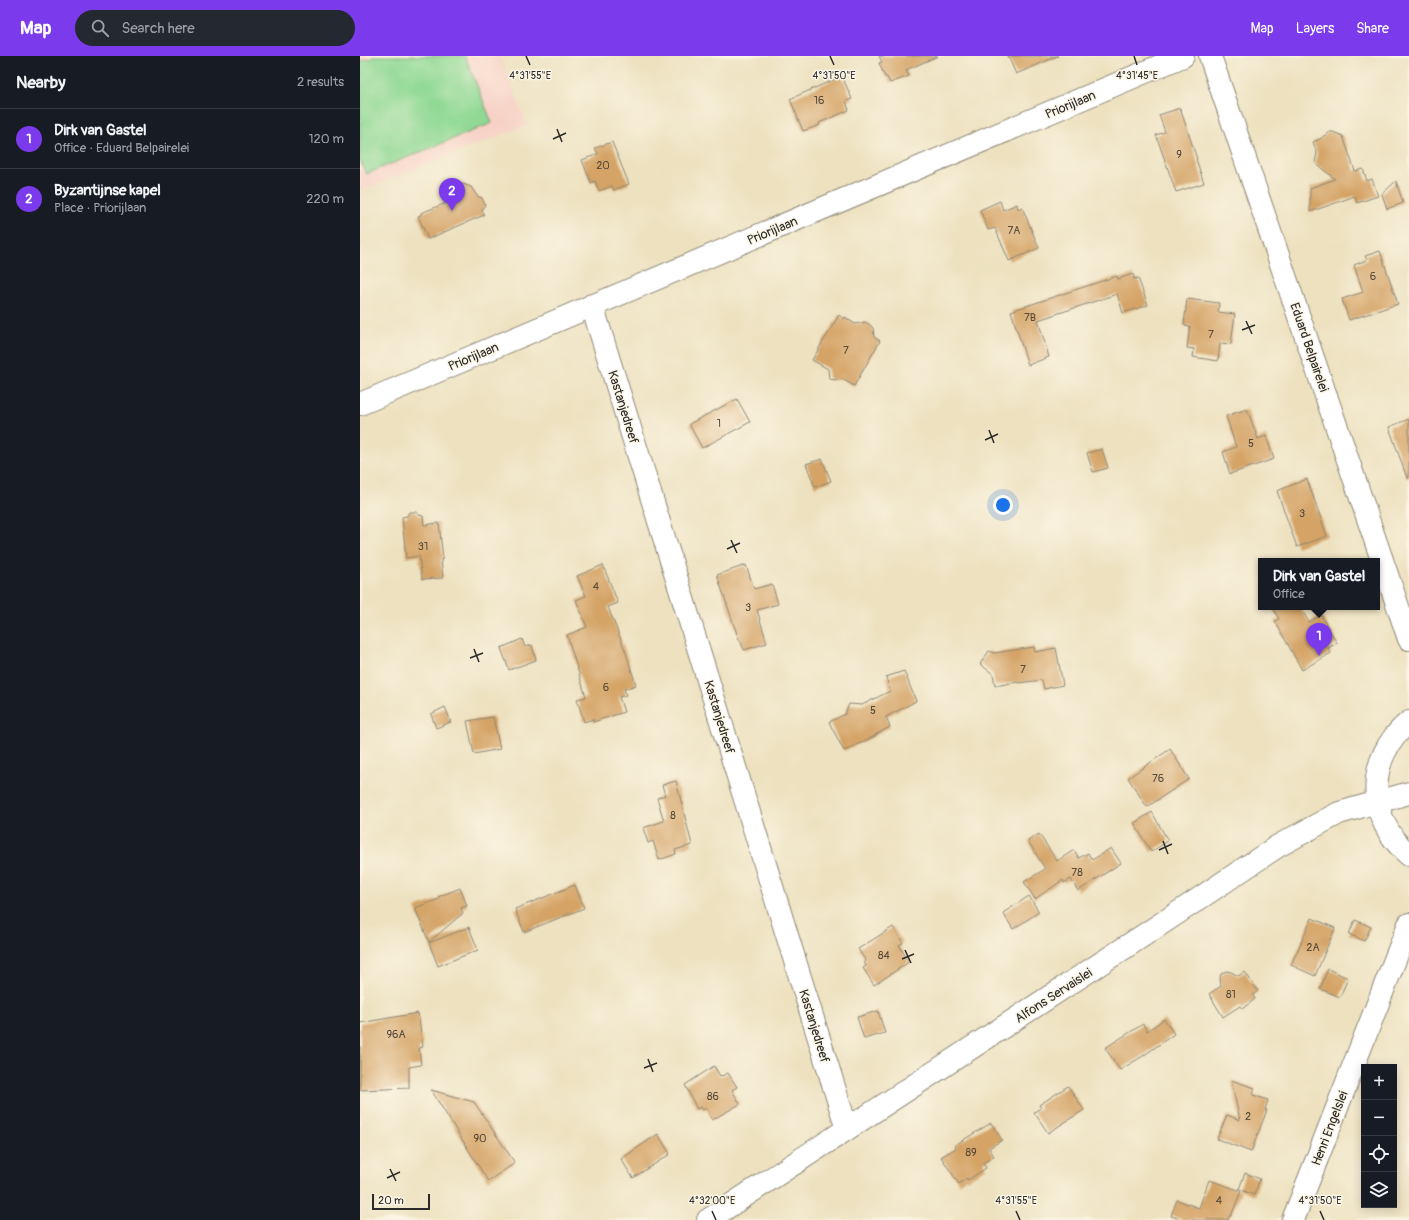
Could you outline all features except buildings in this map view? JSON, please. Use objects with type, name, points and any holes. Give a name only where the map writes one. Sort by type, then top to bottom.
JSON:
[{"type":"street","name":"Priorijlaan","points":[[360,404],[1183,56]]},
{"type":"street","name":"Eduard Belpairelei","points":[[1210,56],[1409,639]]},
{"type":"street","name":"Kastanjedreef","points":[[592,305],[847,1129]]},
{"type":"street","points":[[1409,722],[1400,730],[1388,745],[1380,762],[1376,781],[1381,818],[1389,834],[1409,855]]},
{"type":"street","name":"Alfons Servaislei","points":[[708,1220],[1278,846],[1339,813],[1409,793]]},
{"type":"street","name":"Henri Engelslei","points":[[1293,1220],[1409,924]]},
{"type":"shaded area","points":[[360,56],[500,56],[527,125],[360,191]]},
{"type":"green space","points":[[376,56],[465,56],[492,123],[366,174],[360,159],[360,62]]},
{"type":"place","name":"Byzantijnse kapel","points":[[452,211]]},
{"type":"place","name":"Dirk van Gastel","points":[[1319,656]]}]
